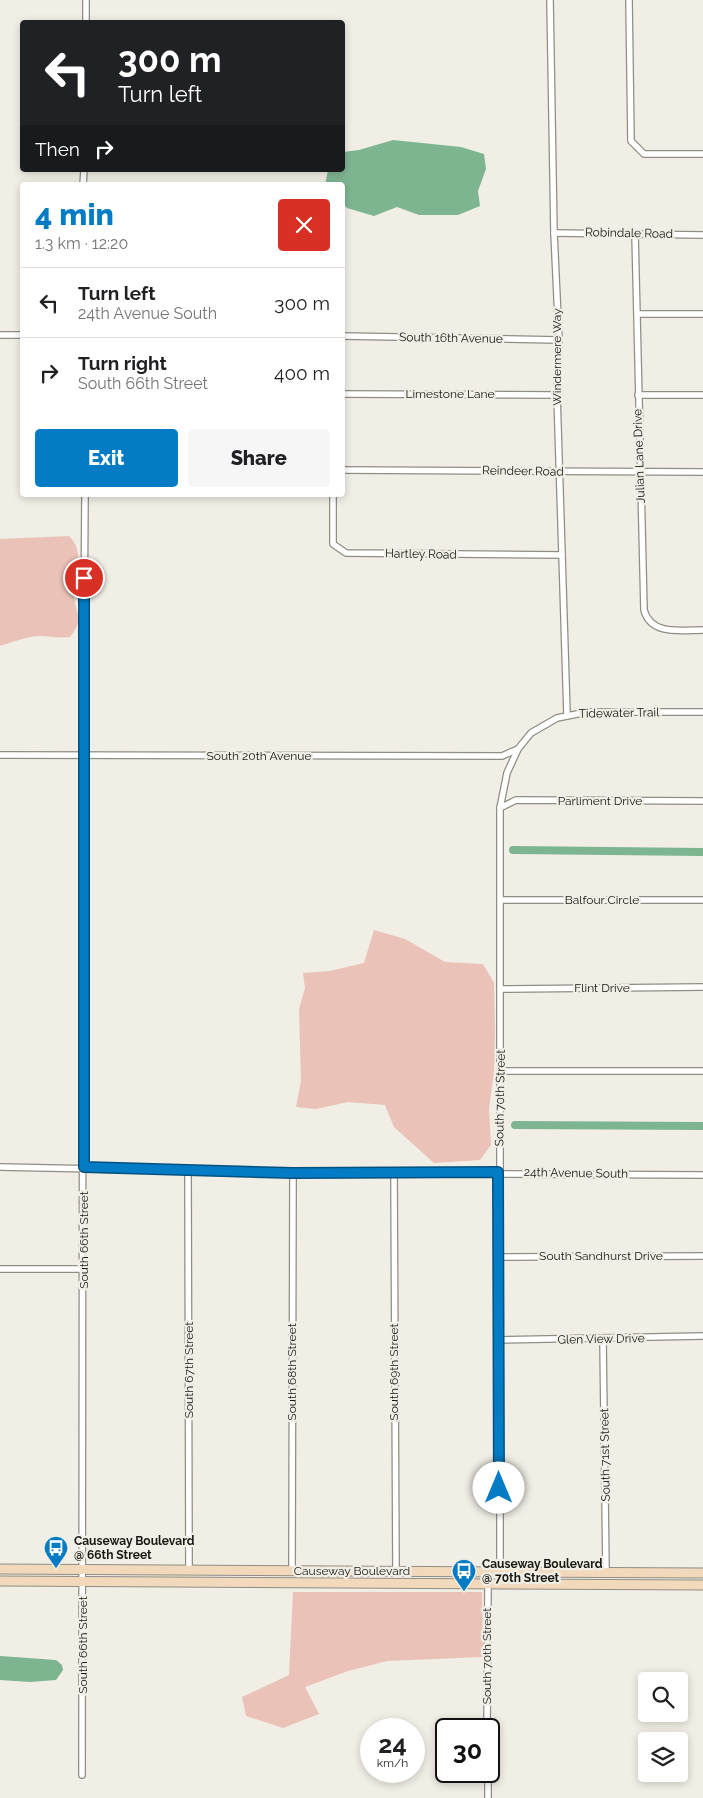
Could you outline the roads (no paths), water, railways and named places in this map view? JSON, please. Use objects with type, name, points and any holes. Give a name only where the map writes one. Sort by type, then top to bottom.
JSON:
[{"type":"main road","name":"Causeway Boulevard","points":[[0,1568],[703,1573]]},
{"type":"main road","points":[[488,1571],[488,1584]]},
{"type":"main road","points":[[500,1571],[500,1584]]},
{"type":"main road","name":"Causeway Boulevard","points":[[0,1581],[703,1585]]},
{"type":"street","points":[[86,0],[86,20]]},
{"type":"street","name":"Windermere Way","points":[[550,0],[554,233],[559,340],[557,395],[567,714]]},
{"type":"street","points":[[629,0],[631,141],[644,154],[703,154]]},
{"type":"street","name":"Robindale Road","points":[[554,233],[703,234]]},
{"type":"street","name":"Julian Lane Drive","points":[[635,233],[644,606],[647,618],[652,625],[661,629],[703,630]]},
{"type":"street","points":[[638,314],[703,314]]},
{"type":"street","points":[[0,335],[20,335]]},
{"type":"street","name":"South 16th Avenue","points":[[345,336],[559,340]]},
{"type":"street","name":"Limestone Lane","points":[[345,394],[557,395]]},
{"type":"street","points":[[638,395],[703,395]]},
{"type":"street","name":"Reindeer Road","points":[[345,470],[703,472]]},
{"type":"street","name":"South 66th Street","points":[[82,1775],[84,1570],[83,756],[85,497]]},
{"type":"street","name":"Hartley Road","points":[[333,497],[333,544],[346,553],[562,555]]},
{"type":"street","name":"Tidewater Trail","points":[[518,749],[531,733],[567,714],[587,712],[703,712]]},
{"type":"street","name":"South 20th Avenue","points":[[0,755],[502,756],[518,749]]},
{"type":"street","name":"South 70th Street","points":[[500,1571],[498,1172],[501,1071],[500,808],[507,772],[518,749]]},
{"type":"street","name":"Parliment Drive","points":[[500,808],[516,800],[703,801]]},
{"type":"street","name":"Balfour Circle","points":[[501,900],[703,900]]},
{"type":"street","name":"Flint Drive","points":[[501,989],[703,987]]},
{"type":"street","points":[[501,1071],[703,1071]]},
{"type":"street","name":"24th Avenue South","points":[[0,1167],[84,1167],[293,1173],[498,1172],[703,1175]]},
{"type":"street","name":"South 67th Street","points":[[188,1170],[189,1570]]},
{"type":"street","name":"South 68th Street","points":[[292,1570],[293,1173]]},
{"type":"street","name":"South 69th Street","points":[[394,1173],[396,1571]]},
{"type":"street","name":"South Sandhurst Drive","points":[[499,1257],[703,1256]]},
{"type":"street","points":[[0,1269],[84,1268]]},
{"type":"street","name":"Glen View Drive","points":[[499,1340],[604,1340],[703,1336]]},
{"type":"street","name":"South 71st Street","points":[[604,1340],[606,1571]]},
{"type":"street","name":"South 70th Street","points":[[487,1718],[488,1584]]},
{"type":"street","points":[[488,1783],[488,1798]]},
{"type":"waterway","points":[[513,850],[703,852]]},
{"type":"waterway","points":[[515,1125],[703,1126]]},
{"type":"place","name":"Causeway Boulevard @ 66th Street","points":[[56,1569]]},
{"type":"place","name":"Causeway Boulevard @ 70th Street","points":[[464,1592]]}]
